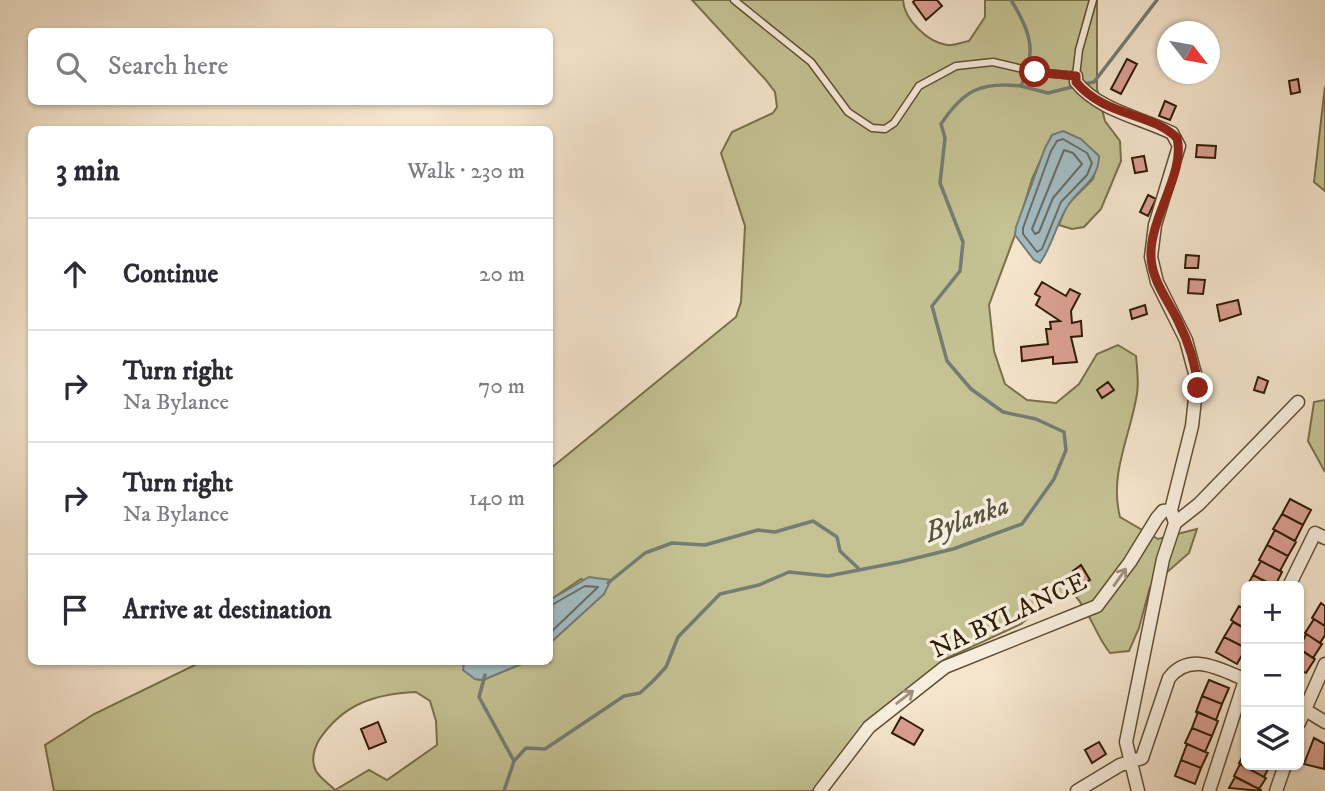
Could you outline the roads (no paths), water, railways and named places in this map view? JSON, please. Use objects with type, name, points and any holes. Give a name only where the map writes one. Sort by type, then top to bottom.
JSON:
[{"type":"street","points":[[1078,82],[1102,105],[1172,133],[1179,146],[1155,225],[1151,257],[1157,282],[1186,340],[1197,380],[1192,426],[1171,510],[1175,523]]},
{"type":"street","points":[[1138,791],[1126,742],[1163,559],[1175,523],[1199,504],[1298,402]]},
{"type":"street","name":"NA BYLANCE","points":[[820,791],[856,744],[885,713],[945,667],[1097,606],[1130,562],[1157,518],[1163,511],[1171,510]]},
{"type":"street","points":[[1292,581],[1320,535]]},
{"type":"street","points":[[1077,791],[1120,765],[1142,758],[1169,678],[1176,668],[1200,662],[1241,677]]},
{"type":"street","points":[[1304,702],[1325,664]]},
{"type":"street","points":[[1209,791],[1241,694]]},
{"type":"street","points":[[1304,709],[1325,722]]},
{"type":"street","points":[[1276,791],[1283,770]]},
{"type":"lane","points":[[734,0],[811,62],[848,112],[872,128],[885,129],[894,123],[919,86],[956,66],[993,62],[1078,82],[1079,50],[1093,0]]},
{"type":"water","points":[[1063,131],[1081,139],[1099,156],[1098,165],[1092,178],[1067,207],[1040,263],[1034,260],[1015,235],[1016,227],[1045,148],[1052,135]]},
{"type":"water","points":[[589,577],[611,580],[604,594],[553,640],[553,598]]},
{"type":"water","points":[[464,665],[519,665],[483,680],[475,679],[463,670]]},
{"type":"waterway","name":"Bylanka","points":[[504,791],[514,761],[526,748],[545,749],[624,696],[640,693],[666,667],[678,637],[720,594],[759,585],[789,572],[828,576],[953,549],[1022,524],[1054,479],[1066,450],[1064,432],[1036,419],[1003,412],[971,389],[947,361],[932,306],[960,271],[963,242],[940,183],[945,138],[941,124],[957,103],[974,91],[994,85],[1021,86],[1029,63],[1030,42],[1011,0]]},
{"type":"waterway","points":[[1084,84],[1094,82],[1157,0]]},
{"type":"waterway","points":[[1021,86],[1048,93],[1076,86]]},
{"type":"waterway","points":[[608,583],[645,553],[672,543],[705,545],[758,530],[775,532],[813,521],[837,537],[840,551],[858,568]]},
{"type":"waterway","points":[[485,675],[479,697],[514,761]]}]
